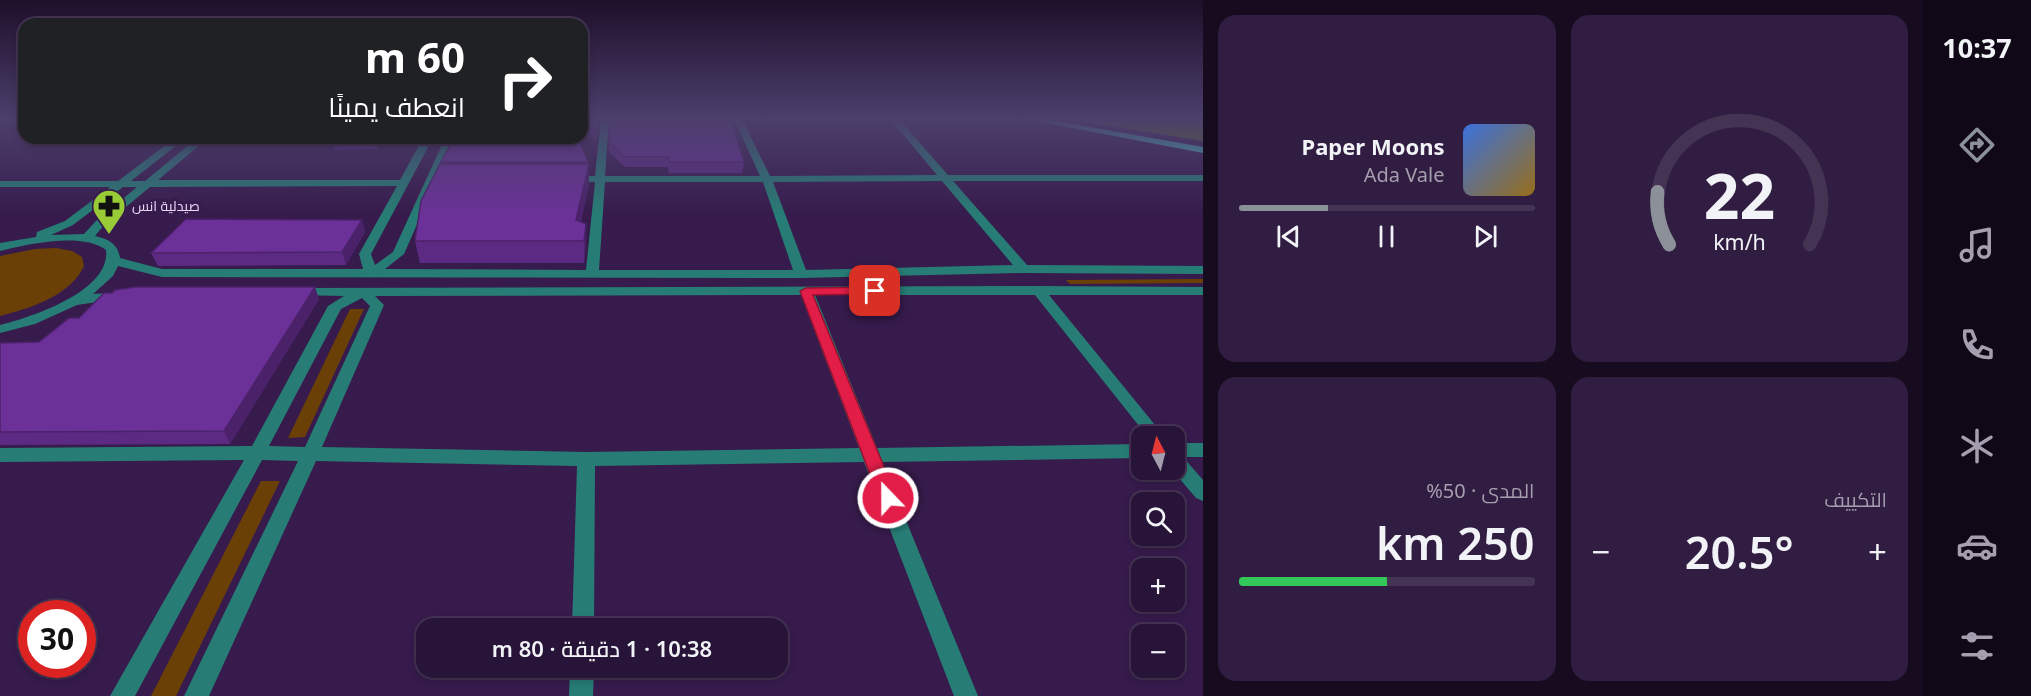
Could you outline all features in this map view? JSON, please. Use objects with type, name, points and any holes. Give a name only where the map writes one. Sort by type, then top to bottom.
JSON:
[{"type":"street","points":[[0,247],[28,240],[69,223],[164,151]]},
{"type":"street","points":[[87,238],[100,223],[187,151]]},
{"type":"street","points":[[371,273],[365,254],[420,151]]},
{"type":"street","points":[[122,696],[336,306],[363,292],[371,273],[398,254],[439,178],[446,151]]},
{"type":"street","points":[[592,274],[602,151]]},
{"type":"street","points":[[754,151],[767,179],[803,283],[966,696]]},
{"type":"street","points":[[921,151],[1023,270]]},
{"type":"street","points":[[553,179],[1203,178]]},
{"type":"street","points":[[0,184],[402,183]]},
{"type":"street","points":[[0,329],[43,316],[75,301],[95,287],[109,273],[115,261],[110,248],[87,238],[28,240]]},
{"type":"street","points":[[115,261],[162,273],[592,274],[1038,290],[1203,291]]},
{"type":"street","points":[[281,292],[803,283],[1023,270],[1203,270]]},
{"type":"street","points":[[1038,290],[1148,426]]},
{"type":"street","points":[[196,696],[310,455],[376,305],[363,292]]},
{"type":"street","points":[[75,301],[130,294]]},
{"type":"street","points":[[1185,450],[1203,450]]},
{"type":"street","points":[[0,455],[257,453],[586,459],[1131,451]]},
{"type":"street","points":[[583,618],[586,459]]},
{"type":"street","points":[[1185,472],[1203,493]]},
{"type":"street","points":[[581,696],[582,678]]},
{"type":"shaded area","points":[[56,248],[72,251],[82,257],[84,266],[78,276],[59,293],[37,305],[0,316],[0,256],[35,249]]},
{"type":"shaded area","points":[[1203,279],[1203,283],[1070,284],[1066,280]]},
{"type":"shaded area","points":[[350,309],[364,309],[305,437],[288,438]]},
{"type":"shaded area","points":[[261,481],[280,481],[176,696],[151,696]]},
{"type":"building","points":[[447,151],[584,151],[588,162],[441,162]]},
{"type":"building","points":[[619,151],[741,151],[744,162],[669,162],[669,157],[625,157]]},
{"type":"building","points":[[440,164],[589,164],[576,220],[586,224],[584,241],[415,241],[421,201]]},
{"type":"building","points":[[186,219],[362,220],[342,252],[151,253]]},
{"type":"building","points":[[135,287],[315,287],[224,431],[0,432],[0,343],[39,342],[69,318],[79,318],[104,293]]},
{"type":"place","name":"صيدلية انس","points":[[109,235]]},
{"type":"route","points":[[875,291],[806,291],[888,498]]}]
